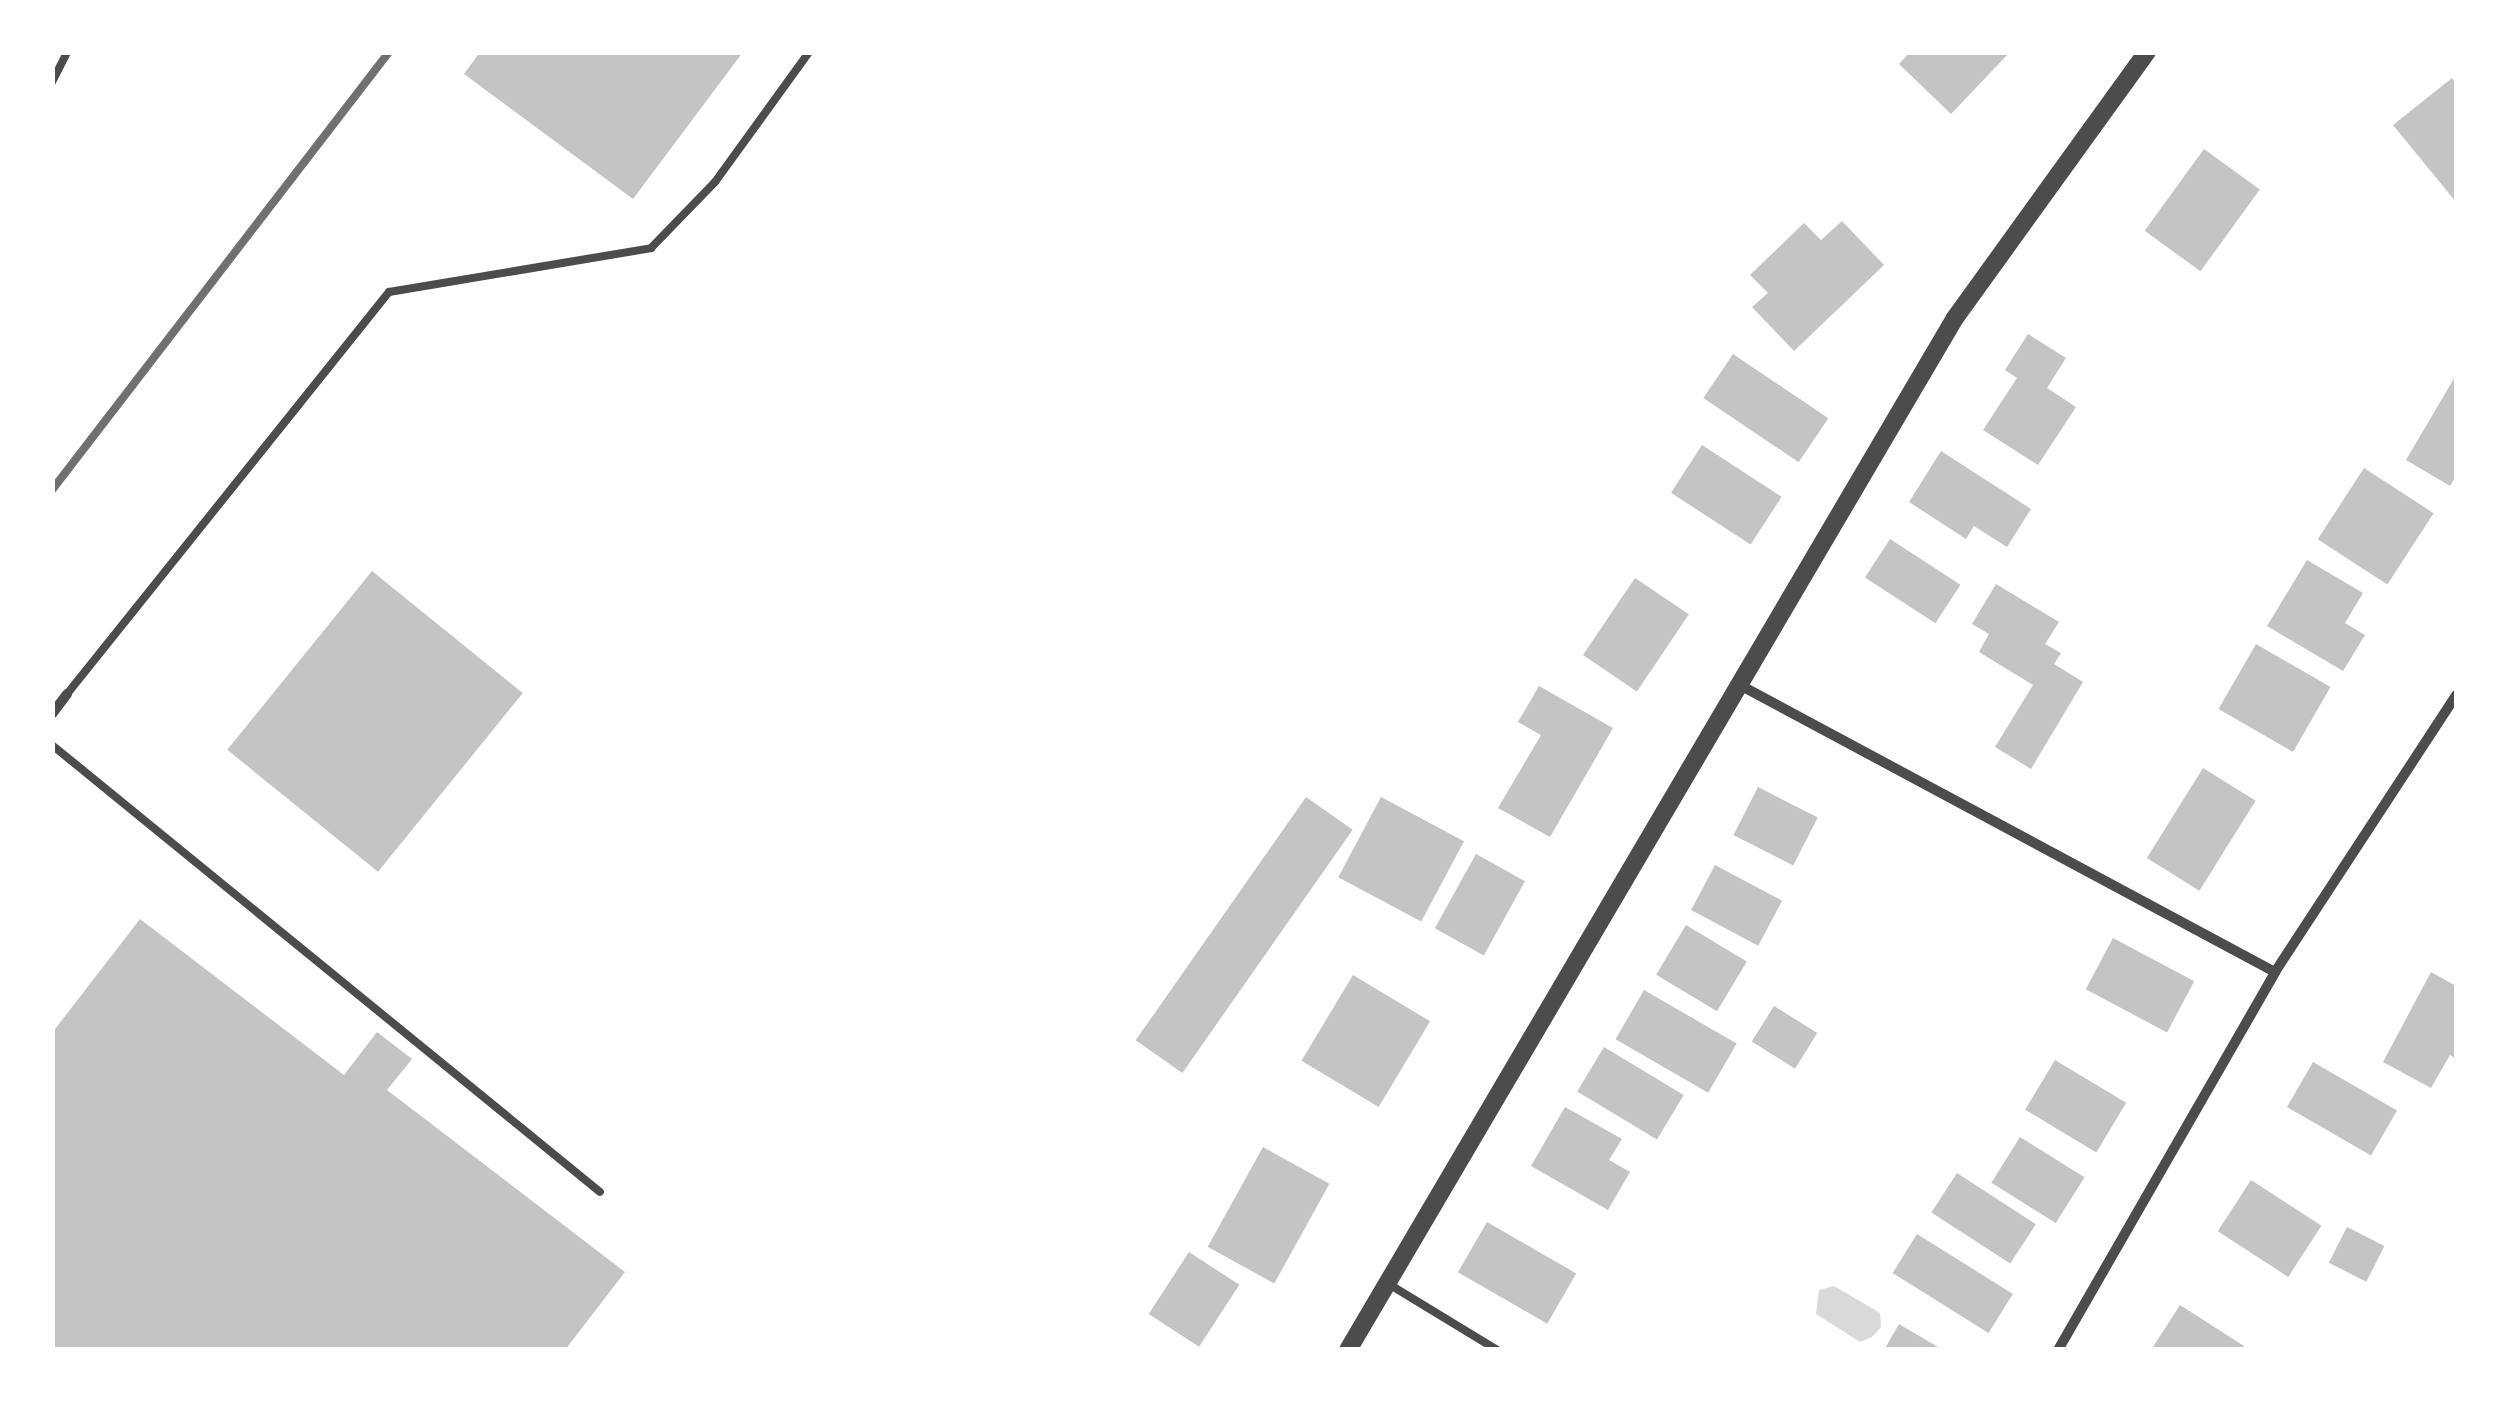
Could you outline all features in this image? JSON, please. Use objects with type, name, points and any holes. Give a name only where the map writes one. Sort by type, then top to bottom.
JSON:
[{"type":"street","points":[[1348,1350],[1735,682],[1955,318],[2147,52]]},
{"type":"street","points":[[1735,682],[2275,972]]},
{"type":"street","points":[[52,714],[67,694]]},
{"type":"street","points":[[2058,1350],[2275,972],[2456,695]]},
{"type":"lane","points":[[52,82],[67,52]]},
{"type":"lane","points":[[67,694],[389,292],[651,248],[715,182],[809,52]]},
{"type":"lane","points":[[52,745],[600,1192]]},
{"type":"lane","points":[[1388,1283],[1497,1350]]},
{"type":"shaded area","points":[[1834,1286],[1880,1313],[1881,1327],[1872,1337],[1860,1342],[1816,1314],[1819,1290]]},
{"type":"building","points":[[480,52],[743,52],[633,199],[464,74]]},
{"type":"building","points":[[1910,52],[2010,52],[1951,114],[1899,64]]},
{"type":"building","points":[[2452,78],[2456,84],[2456,202],[2393,125]]},
{"type":"building","points":[[2204,149],[2260,190],[2200,271],[2145,231]]},
{"type":"building","points":[[1842,221],[1884,265],[1794,351],[1752,307],[1768,293],[1750,275],[1804,223],[1821,240]]},
{"type":"building","points":[[2028,334],[2066,358],[2047,388],[2076,407],[2038,465],[1983,430],[2017,378],[2005,370]]},
{"type":"building","points":[[1733,354],[1828,418],[1799,462],[1703,398]]},
{"type":"building","points":[[2456,375],[2456,476],[2450,486],[2406,460]]},
{"type":"building","points":[[1702,445],[1782,497],[1751,545],[1671,493]]},
{"type":"building","points":[[1941,451],[2031,509],[2007,547],[1974,526],[1966,539],[1909,502]]},
{"type":"building","points":[[2364,468],[2434,513],[2387,584],[2318,539]]},
{"type":"building","points":[[1890,539],[1960,585],[1935,623],[1865,578]]},
{"type":"building","points":[[2307,560],[2363,593],[2345,623],[2365,635],[2343,671],[2267,626]]},
{"type":"building","points":[[372,571],[523,693],[378,872],[227,750]]},
{"type":"building","points":[[1635,578],[1689,614],[1637,691],[1583,655]]},
{"type":"building","points":[[1996,584],[2059,622],[2045,644],[2061,653],[2054,664],[2083,682],[2031,769],[1995,747],[2033,685],[1979,652],[1989,634],[1972,624]]},
{"type":"building","points":[[2256,644],[2330,687],[2293,752],[2218,709]]},
{"type":"building","points":[[1539,686],[1613,728],[1550,837],[1498,808],[1541,735],[1518,722]]},
{"type":"building","points":[[2203,768],[2256,801],[2199,891],[2147,858]]},
{"type":"building","points":[[1758,787],[1818,817],[1793,866],[1733,835]]},
{"type":"building","points":[[1306,797],[1353,830],[1182,1073],[1136,1040]]},
{"type":"building","points":[[1381,797],[1464,841],[1421,921],[1338,877]]},
{"type":"building","points":[[1476,854],[1525,881],[1484,955],[1435,928]]},
{"type":"building","points":[[1715,865],[1782,901],[1758,946],[1691,910]]},
{"type":"building","points":[[140,919],[344,1075],[377,1032],[412,1059],[387,1090],[625,1272],[565,1350],[52,1350],[52,1033]]},
{"type":"building","points":[[1686,925],[1747,962],[1717,1011],[1656,975]]},
{"type":"building","points":[[2113,938],[2194,981],[2167,1032],[2086,989]]},
{"type":"building","points":[[2431,972],[2456,986],[2456,1059],[2450,1055],[2431,1088],[2383,1062]]},
{"type":"building","points":[[1353,975],[1430,1021],[1379,1107],[1301,1061]]},
{"type":"building","points":[[1644,990],[1737,1044],[1708,1093],[1616,1039]]},
{"type":"building","points":[[1774,1006],[1817,1033],[1795,1069],[1752,1042]]},
{"type":"building","points":[[1604,1047],[1684,1095],[1657,1139],[1577,1092]]},
{"type":"building","points":[[2055,1060],[2126,1103],[2096,1152],[2025,1110]]},
{"type":"building","points":[[2313,1062],[2397,1110],[2371,1156],[2287,1107]]},
{"type":"building","points":[[1565,1107],[1622,1139],[1609,1160],[1630,1172],[1608,1210],[1531,1166]]},
{"type":"building","points":[[2020,1137],[2084,1177],[2056,1223],[1991,1183]]},
{"type":"building","points":[[1263,1147],[1329,1184],[1274,1284],[1208,1247]]},
{"type":"building","points":[[1957,1173],[2036,1224],[2010,1264],[1931,1212]]},
{"type":"building","points":[[2251,1180],[2321,1226],[2288,1277],[2218,1231]]},
{"type":"building","points":[[1487,1222],[1576,1274],[1547,1324],[1458,1272]]},
{"type":"building","points":[[2347,1227],[2384,1246],[2366,1282],[2329,1263]]},
{"type":"building","points":[[1917,1234],[2013,1294],[1988,1333],[1893,1273]]},
{"type":"building","points":[[1189,1252],[1239,1285],[1199,1347],[1149,1314]]},
{"type":"building","points":[[2180,1305],[2244,1346],[2242,1350],[2151,1350]]},
{"type":"building","points":[[1899,1324],[1943,1350],[1884,1350]]},
{"type":"railway","points":[[52,490],[389,52]]}]
